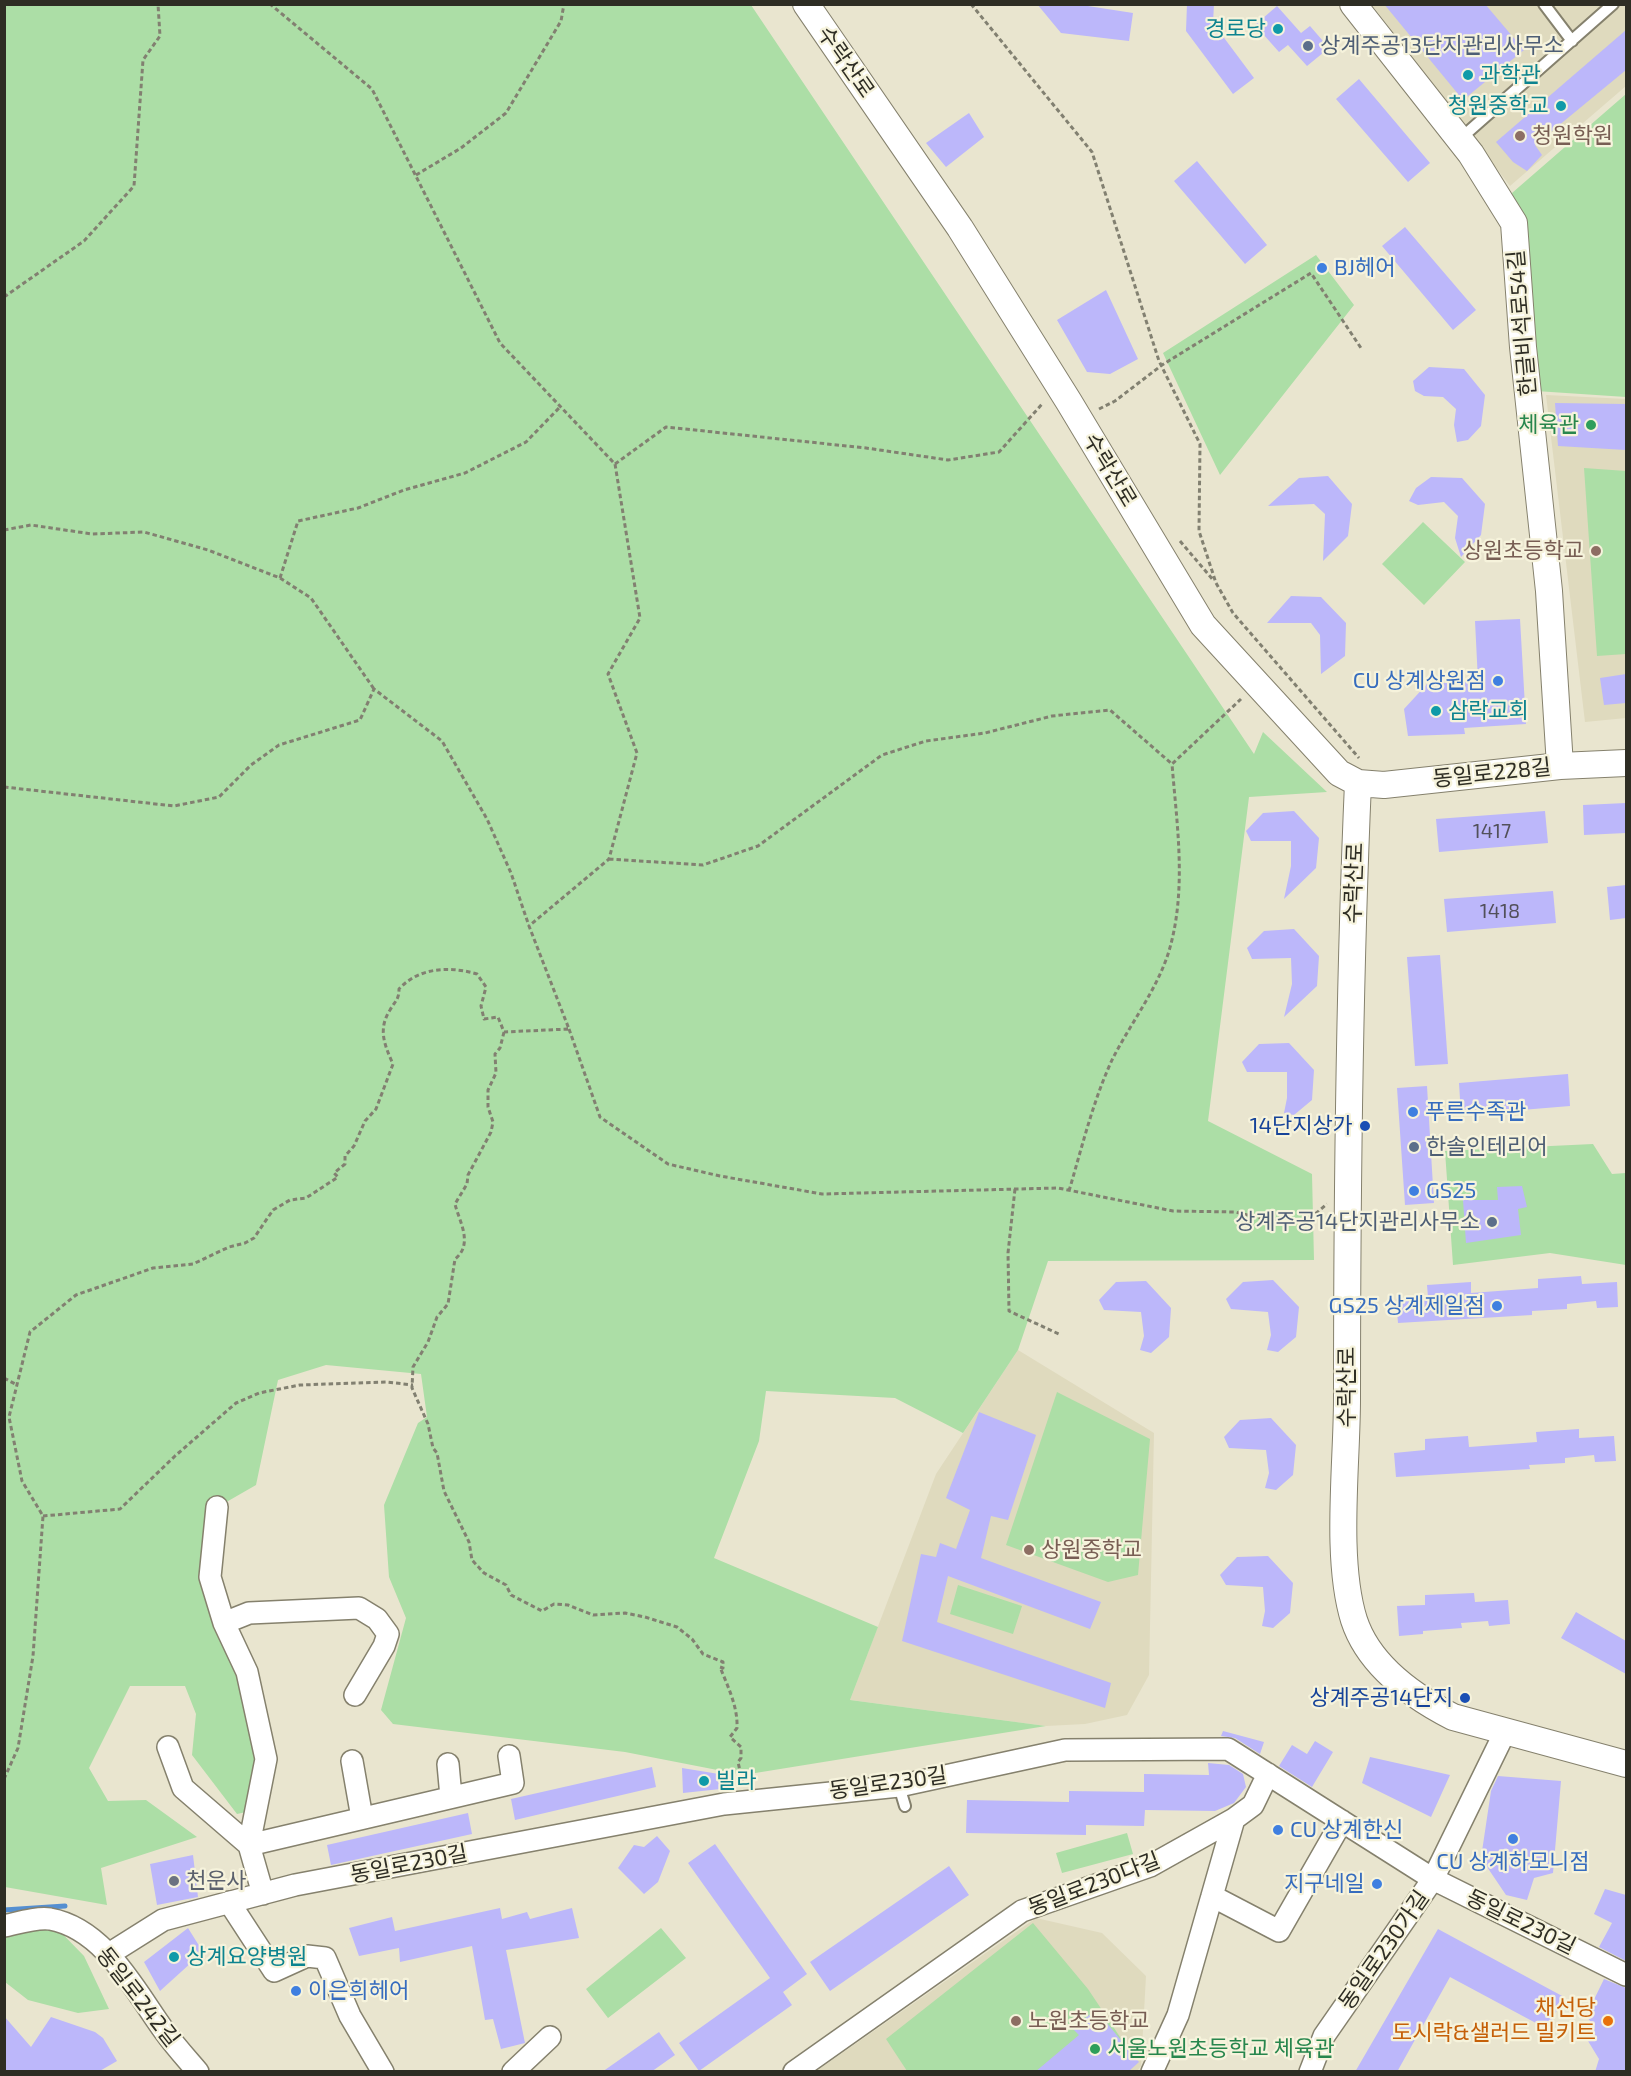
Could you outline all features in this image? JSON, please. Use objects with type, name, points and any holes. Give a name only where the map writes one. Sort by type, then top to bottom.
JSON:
[{"type":"street","name":"수락산로","points":[[806,4],[960,228],[1059,386],[1203,625],[1339,773],[1360,771],[1353,904],[1347,1187],[1345,1564],[1354,1620],[1373,1654],[1402,1684],[1430,1705],[1454,1717],[1626,1764]]},
{"type":"street","name":"한글비석로54길","points":[[1353,4],[1460,139],[1514,224],[1523,347],[1549,591],[1560,766]]},
{"type":"street","name":"동일로228길","points":[[1360,771],[1384,785],[1560,766],[1626,763]]},
{"type":"street","points":[[217,1507],[210,1576],[224,1623],[247,1672],[266,1760],[249,1845],[263,1894]]},
{"type":"street","points":[[224,1623],[249,1613],[306,1613],[359,1608],[377,1619],[388,1634],[384,1646],[355,1695]]},
{"type":"street","name":"동일로230가길","points":[[1310,2072],[1324,2036],[1433,1879],[1504,1732]]},
{"type":"street","points":[[168,1747],[183,1788],[249,1845]]},
{"type":"street","name":"동일로230길","points":[[109,1954],[163,1920],[295,1885],[741,1802],[902,1796],[1065,1750],[1228,1749],[1433,1879],[1626,1975]]},
{"type":"street","points":[[249,1845],[513,1783],[508,1756]]},
{"type":"street","points":[[351,1761],[362,1818]]},
{"type":"street","points":[[448,1764],[451,1797]]},
{"type":"street","name":"동일로230다길","points":[[794,2072],[1022,1911],[1150,1866],[1234,1819],[1252,1805],[1268,1774]]},
{"type":"street","points":[[1152,2072],[1178,2015],[1234,1819]]},
{"type":"street","points":[[1212,1896],[1279,1931],[1342,1821]]},
{"type":"street","points":[[229,1902],[274,1971],[308,1956],[325,1958],[350,2016],[382,2072]]},
{"type":"street","name":"동일로242길","points":[[4,1926],[47,1918],[69,1924],[89,1935],[109,1954],[168,2036],[198,2072]]},
{"type":"street","points":[[513,2072],[550,2037]]},
{"type":"lane","points":[[1544,4],[1572,42]]},
{"type":"lane","points":[[1460,139],[1613,4]]},
{"type":"path","points":[[4,297],[84,241],[134,186],[143,60],[160,36],[158,4]]},
{"type":"path","points":[[270,4],[372,89],[500,343],[615,464],[640,618],[608,674],[637,753],[609,858],[529,926]]},
{"type":"path","points":[[416,175],[461,148],[506,112],[561,21],[564,4]]},
{"type":"path","points":[[971,4],[1092,152],[1162,365],[1200,444],[1199,531],[1216,582],[1233,613],[1360,771]]},
{"type":"path","points":[[1095,412],[1115,401],[1162,365],[1311,273],[1361,348]]},
{"type":"path","points":[[615,464],[666,427],[866,448],[948,460],[999,452],[1059,386]]},
{"type":"path","points":[[280,579],[298,521],[358,508],[404,490],[465,473],[526,442],[561,406]]},
{"type":"path","points":[[4,530],[31,525],[92,534],[144,532],[208,549],[280,579],[311,598],[374,689],[442,741],[487,819],[511,873],[600,1117],[668,1164],[822,1194],[1069,1191],[1173,1211],[1235,1212],[1282,1223],[1308,1220],[1347,1187]]},
{"type":"path","points":[[1178,538],[1216,582]]},
{"type":"path","points":[[1172,764],[1256,685]]},
{"type":"path","points":[[4,787],[174,806],[219,797],[251,765],[279,745],[360,720],[374,689]]},
{"type":"path","points":[[609,858],[703,865],[758,846],[882,755],[926,741],[985,733],[1052,716],[1110,710],[1172,764],[1180,891],[1168,951],[1140,1012],[1112,1061],[1087,1128],[1069,1191]]},
{"type":"path","points":[[4,1779],[18,1748],[33,1656],[43,1516],[22,1481],[9,1417],[30,1332],[76,1295],[153,1268],[193,1264],[245,1243],[254,1238],[273,1210],[290,1200],[306,1198],[338,1177],[334,1173],[345,1164],[345,1156],[354,1146],[365,1121],[379,1103],[393,1064],[384,1042],[382,1024],[399,1000],[399,989],[403,984],[434,969],[477,974],[486,987],[481,1006],[483,1019],[498,1017],[504,1032],[500,1048],[495,1054],[496,1073],[488,1090],[488,1107],[493,1122],[491,1132],[455,1204],[466,1232],[460,1254],[455,1259],[448,1304],[437,1317],[428,1341],[413,1367],[412,1385],[442,1470],[444,1491],[469,1542],[472,1560],[484,1573],[506,1585],[511,1595],[534,1609],[542,1611],[554,1604],[568,1605],[592,1615],[625,1613],[677,1627],[692,1639],[703,1653],[723,1662],[723,1668],[720,1667],[730,1685],[729,1691],[736,1706],[734,1717],[737,1728],[730,1737],[741,1747],[741,1758],[738,1762],[743,1781],[741,1802]]},
{"type":"path","points":[[504,1032],[569,1029]]},
{"type":"path","points":[[1015,1190],[1008,1253],[1009,1311],[1061,1335]]},
{"type":"path","points":[[4,1378],[17,1385]]},
{"type":"path","points":[[43,1516],[120,1509],[175,1456],[236,1403],[259,1393],[300,1385],[386,1382],[412,1385]]},
{"type":"shaded area","name":"청원학원","points":[[1372,5],[1626,5],[1626,86],[1510,186]]},
{"type":"shaded area","name":"상원초등학교","points":[[1546,395],[1626,399],[1626,718],[1585,722]]},
{"type":"shaded area","name":"상원중학교","points":[[1018,1350],[1154,1433],[1149,1675],[1127,1715],[1085,1724],[1046,1726],[850,1700],[936,1474]]},
{"type":"shaded area","name":"노원초등학교","points":[[1036,1918],[1102,1933],[1146,1976],[1141,2066],[1137,2071],[815,2072]]},
{"type":"green space","points":[[4,5],[751,5],[1254,754],[1263,732],[1327,792],[1249,797],[1208,1121],[1312,1174],[1314,1260],[1048,1261],[1018,1350],[963,1433],[895,1398],[766,1391],[759,1441],[714,1558],[878,1627],[850,1700],[1046,1726],[743,1775],[625,1752],[393,1724],[381,1710],[406,1618],[389,1577],[384,1505],[418,1423],[427,1417],[421,1374],[326,1365],[278,1380],[256,1485],[216,1508],[211,1606],[249,1694],[264,1808],[237,1814],[192,1755],[196,1714],[185,1686],[130,1686],[89,1768],[108,1801],[146,1800],[197,1837],[101,1868],[107,1905],[5,1887]]},
{"type":"green space","points":[[1626,94],[1626,397],[1536,391],[1524,246],[1512,193]]},
{"type":"green space","points":[[1316,255],[1354,305],[1220,475],[1163,353]]},
{"type":"green space","points":[[1584,468],[1626,471],[1626,654],[1597,656]]},
{"type":"green space","points":[[1423,522],[1465,562],[1424,605],[1382,564]]},
{"type":"green space","points":[[1593,1144],[1612,1174],[1626,1173],[1626,1265],[1550,1253],[1453,1265],[1445,1151]]},
{"type":"green space","points":[[1057,1392],[1150,1439],[1138,1575],[1108,1582],[1006,1545]]},
{"type":"green space","points":[[958,1585],[1022,1606],[1013,1634],[950,1614]]},
{"type":"green space","points":[[1127,1833],[1133,1854],[1062,1873],[1056,1853]]},
{"type":"green space","points":[[47,1918],[84,1956],[109,2009],[78,2013],[28,2000],[5,1982],[4,1926]]},
{"type":"green space","name":"노원초등학교","points":[[1033,1923],[1088,1989],[1136,2061],[1124,2072],[907,2071],[886,2039]]},
{"type":"green space","points":[[661,1928],[686,1958],[608,2018],[586,1989]]},
{"type":"building","points":[[1037,4],[1075,4],[1133,13],[1129,41],[1061,33]]},
{"type":"building","points":[[1187,4],[1214,4],[1213,23],[1254,78],[1233,94],[1186,31]]},
{"type":"building","name":"과학관","points":[[1384,4],[1485,4],[1524,50],[1463,100]]},
{"type":"building","points":[[1277,6],[1301,33],[1310,26],[1329,48],[1307,66],[1288,45],[1279,52],[1255,25]]},
{"type":"building","name":"청원중학교","points":[[1626,30],[1626,70],[1535,145],[1542,155],[1527,171],[1513,162],[1496,142]]},
{"type":"building","points":[[1359,79],[1430,163],[1408,182],[1336,99]]},
{"type":"building","points":[[969,113],[984,137],[946,167],[926,143]]},
{"type":"building","points":[[1197,161],[1267,245],[1245,264],[1174,181]]},
{"type":"building","points":[[1405,227],[1476,310],[1453,330],[1382,246]]},
{"type":"building","points":[[1106,290],[1138,359],[1110,374],[1087,372],[1057,320]]},
{"type":"building","points":[[1429,367],[1464,369],[1485,395],[1481,426],[1468,440],[1457,442],[1454,425],[1456,409],[1443,397],[1424,396],[1415,391],[1413,381]]},
{"type":"building","name":"체육관","points":[[1555,403],[1626,404],[1626,450],[1558,446]]},
{"type":"building","points":[[1328,476],[1352,504],[1348,536],[1323,561],[1325,514],[1314,504],[1268,506],[1299,478]]},
{"type":"building","points":[[1431,477],[1462,478],[1485,504],[1481,535],[1461,557],[1455,538],[1458,516],[1444,502],[1418,505],[1409,501],[1416,488]]},
{"type":"building","points":[[1291,596],[1321,597],[1346,623],[1345,656],[1321,674],[1320,635],[1311,623],[1267,623]]},
{"type":"building","points":[[1520,619],[1526,724],[1464,728],[1465,734],[1408,736],[1404,709],[1427,684],[1478,681],[1475,621]]},
{"type":"building","points":[[1626,674],[1626,703],[1604,705],[1600,678]]},
{"type":"building","points":[[1626,803],[1626,833],[1584,835],[1583,805]]},
{"type":"building","points":[[1294,811],[1319,838],[1316,868],[1284,899],[1291,866],[1291,841],[1251,841],[1246,831],[1263,813]]},
{"type":"building","points":[[1545,811],[1548,843],[1439,852],[1436,819]]},
{"type":"building","points":[[1626,885],[1626,918],[1610,920],[1607,887]]},
{"type":"building","points":[[1553,891],[1556,923],[1447,932],[1444,899]]},
{"type":"building","points":[[1294,929],[1319,956],[1317,986],[1284,1017],[1292,984],[1291,958],[1252,959],[1247,948],[1264,931]]},
{"type":"building","points":[[1440,955],[1448,1064],[1415,1066],[1407,957]]},
{"type":"building","points":[[1289,1043],[1314,1070],[1312,1100],[1294,1115],[1284,1113],[1287,1098],[1287,1072],[1247,1072],[1242,1062],[1259,1044]]},
{"type":"building","points":[[1568,1074],[1570,1106],[1461,1115],[1459,1083]]},
{"type":"building","points":[[1427,1086],[1434,1203],[1405,1205],[1397,1088]]},
{"type":"building","name":"상계주공14단지관리사무소","points":[[1522,1186],[1527,1207],[1518,1209],[1521,1235],[1466,1243],[1463,1200],[1498,1200],[1497,1187]]},
{"type":"building","points":[[1581,1276],[1582,1284],[1617,1282],[1618,1307],[1597,1308],[1596,1301],[1567,1304],[1567,1309],[1532,1311],[1532,1315],[1398,1323],[1396,1299],[1428,1297],[1427,1285],[1471,1282],[1471,1293],[1538,1288],[1538,1279]]},
{"type":"building","points":[[1273,1280],[1299,1307],[1296,1337],[1278,1352],[1267,1350],[1271,1335],[1268,1312],[1231,1309],[1226,1299],[1243,1282]]},
{"type":"building","points":[[1146,1281],[1171,1308],[1169,1337],[1151,1353],[1140,1350],[1144,1336],[1141,1312],[1104,1310],[1099,1300],[1116,1282]]},
{"type":"building","points":[[979,1412],[1036,1435],[1008,1520],[991,1516],[981,1558],[1101,1602],[1090,1629],[948,1576],[937,1622],[1111,1683],[1105,1708],[902,1641],[921,1554],[936,1557],[940,1543],[956,1549],[970,1510],[946,1498]]},
{"type":"building","points":[[1271,1418],[1296,1445],[1293,1475],[1276,1490],[1265,1488],[1269,1473],[1266,1450],[1229,1448],[1224,1437],[1240,1420]]},
{"type":"building","points":[[1579,1429],[1579,1438],[1614,1436],[1616,1461],[1595,1462],[1594,1455],[1565,1458],[1565,1463],[1529,1465],[1530,1469],[1396,1477],[1394,1453],[1425,1450],[1425,1439],[1468,1436],[1469,1447],[1537,1442],[1536,1432]]},
{"type":"building","points":[[1268,1556],[1293,1583],[1290,1613],[1273,1628],[1262,1626],[1265,1611],[1263,1587],[1226,1585],[1220,1575],[1237,1557]]},
{"type":"building","points":[[1474,1593],[1475,1602],[1508,1600],[1510,1624],[1489,1626],[1488,1621],[1461,1623],[1462,1628],[1423,1631],[1423,1634],[1399,1636],[1397,1606],[1425,1605],[1425,1595]]},
{"type":"building","points":[[1576,1612],[1626,1641],[1626,1674],[1561,1638]]},
{"type":"building","points":[[1223,1731],[1264,1742],[1260,1754],[1235,1738],[1221,1736]]},
{"type":"building","points":[[1315,1741],[1333,1752],[1312,1787],[1279,1766],[1292,1745],[1307,1754]]},
{"type":"building","points":[[1370,1757],[1450,1775],[1431,1817],[1362,1783]]},
{"type":"building","points":[[1208,1763],[1229,1765],[1243,1774],[1246,1787],[1234,1803],[1215,1811],[1145,1810],[1144,1826],[1086,1825],[1086,1835],[966,1833],[967,1800],[1069,1802],[1069,1791],[1144,1792],[1144,1774],[1209,1775]]},
{"type":"building","points":[[652,1767],[656,1787],[515,1820],[511,1799]]},
{"type":"building","name":"빌라","points":[[682,1768],[719,1774],[730,1788],[683,1793]]},
{"type":"building","points":[[1498,1776],[1561,1781],[1553,1873],[1534,1878],[1527,1900],[1506,1895],[1481,1858],[1491,1791]]},
{"type":"building","points":[[468,1813],[472,1834],[331,1865],[327,1845]]},
{"type":"building","points":[[657,1836],[670,1851],[658,1882],[644,1894],[618,1868],[634,1845],[644,1847]]},
{"type":"building","points":[[715,1844],[807,1974],[783,1992],[792,2005],[699,2071],[679,2043],[770,1978],[688,1863]]},
{"type":"building","name":"천운사","points":[[193,1855],[198,1897],[157,1905],[150,1864]]},
{"type":"building","points":[[949,1866],[969,1895],[830,1991],[810,1962]]},
{"type":"building","points":[[1605,1889],[1626,1895],[1626,1961],[1599,1947],[1612,1923],[1594,1914]]},
{"type":"building","points":[[500,1908],[502,1919],[527,1912],[530,1919],[572,1908],[579,1938],[506,1950],[525,2043],[501,2049],[493,2019],[485,2020],[472,1946],[400,1962],[399,1948],[359,1956],[349,1928],[392,1917],[395,1931]]},
{"type":"building","name":"상계요양병원","points":[[188,1928],[203,1952],[160,1991],[144,1962]]},
{"type":"building","points":[[1438,1929],[1564,1997],[1547,2029],[1450,1977],[1397,2072],[1355,2072]]},
{"type":"building","name":"채선당 도시락&샐러드 밀키트","points":[[1604,1979],[1626,1988],[1626,2072],[1595,2072],[1599,2059],[1588,2041],[1595,2027],[1586,2016]]},
{"type":"building","name":"서울노원초등학교 체육관","points":[[1096,2010],[1139,2062],[1128,2072],[1035,2072],[1079,2035],[1072,2028]]},
{"type":"building","points":[[4,2016],[31,2047],[51,2017],[95,2032],[103,2038],[117,2061],[98,2072],[4,2072]]},
{"type":"building","points":[[659,2032],[675,2055],[651,2072],[602,2072]]},
{"type":"waterway","points":[[4,1910],[65,1906]]},
{"type":"place","name":"경로당","points":[[1278,29]]},
{"type":"place","name":"상계주공13단지관리사무소","points":[[1308,46]]},
{"type":"place","name":"과학관","points":[[1468,75]]},
{"type":"place","name":"청원중학교","points":[[1561,106]]},
{"type":"place","name":"청원학원","points":[[1520,136]]},
{"type":"place","name":"BJ헤어","points":[[1322,268]]},
{"type":"place","name":"체육관","points":[[1591,425]]},
{"type":"place","name":"상원초등학교","points":[[1596,551]]},
{"type":"place","name":"CU 상계상원점","points":[[1498,681]]},
{"type":"place","name":"삼락교회","points":[[1436,711]]},
{"type":"place","name":"푸른수족관","points":[[1413,1112]]},
{"type":"place","name":"14단지상가","points":[[1365,1126]]},
{"type":"place","name":"한솔인테리어","points":[[1414,1147]]},
{"type":"place","name":"GS25","points":[[1414,1191]]},
{"type":"place","name":"상계주공14단지관리사무소","points":[[1492,1222]]},
{"type":"place","name":"GS25 상계제일점","points":[[1497,1306]]},
{"type":"place","name":"상원중학교","points":[[1029,1550]]},
{"type":"place","name":"상계주공14단지","points":[[1465,1698]]},
{"type":"place","name":"빌라","points":[[704,1781]]},
{"type":"place","name":"CU 상계한신","points":[[1278,1830]]},
{"type":"place","name":"CU 상계하모니점","points":[[1513,1839]]},
{"type":"place","name":"천운사","points":[[174,1881]]},
{"type":"place","name":"지구네일","points":[[1377,1884]]},
{"type":"place","name":"상계요양병원","points":[[174,1957]]},
{"type":"place","name":"이은희헤어","points":[[296,1991]]},
{"type":"place","name":"노원초등학교","points":[[1016,2021]]},
{"type":"place","name":"채선당 도시락&샐러드 밀키트","points":[[1608,2021]]},
{"type":"place","name":"서울노원초등학교 체육관","points":[[1095,2049]]}]
